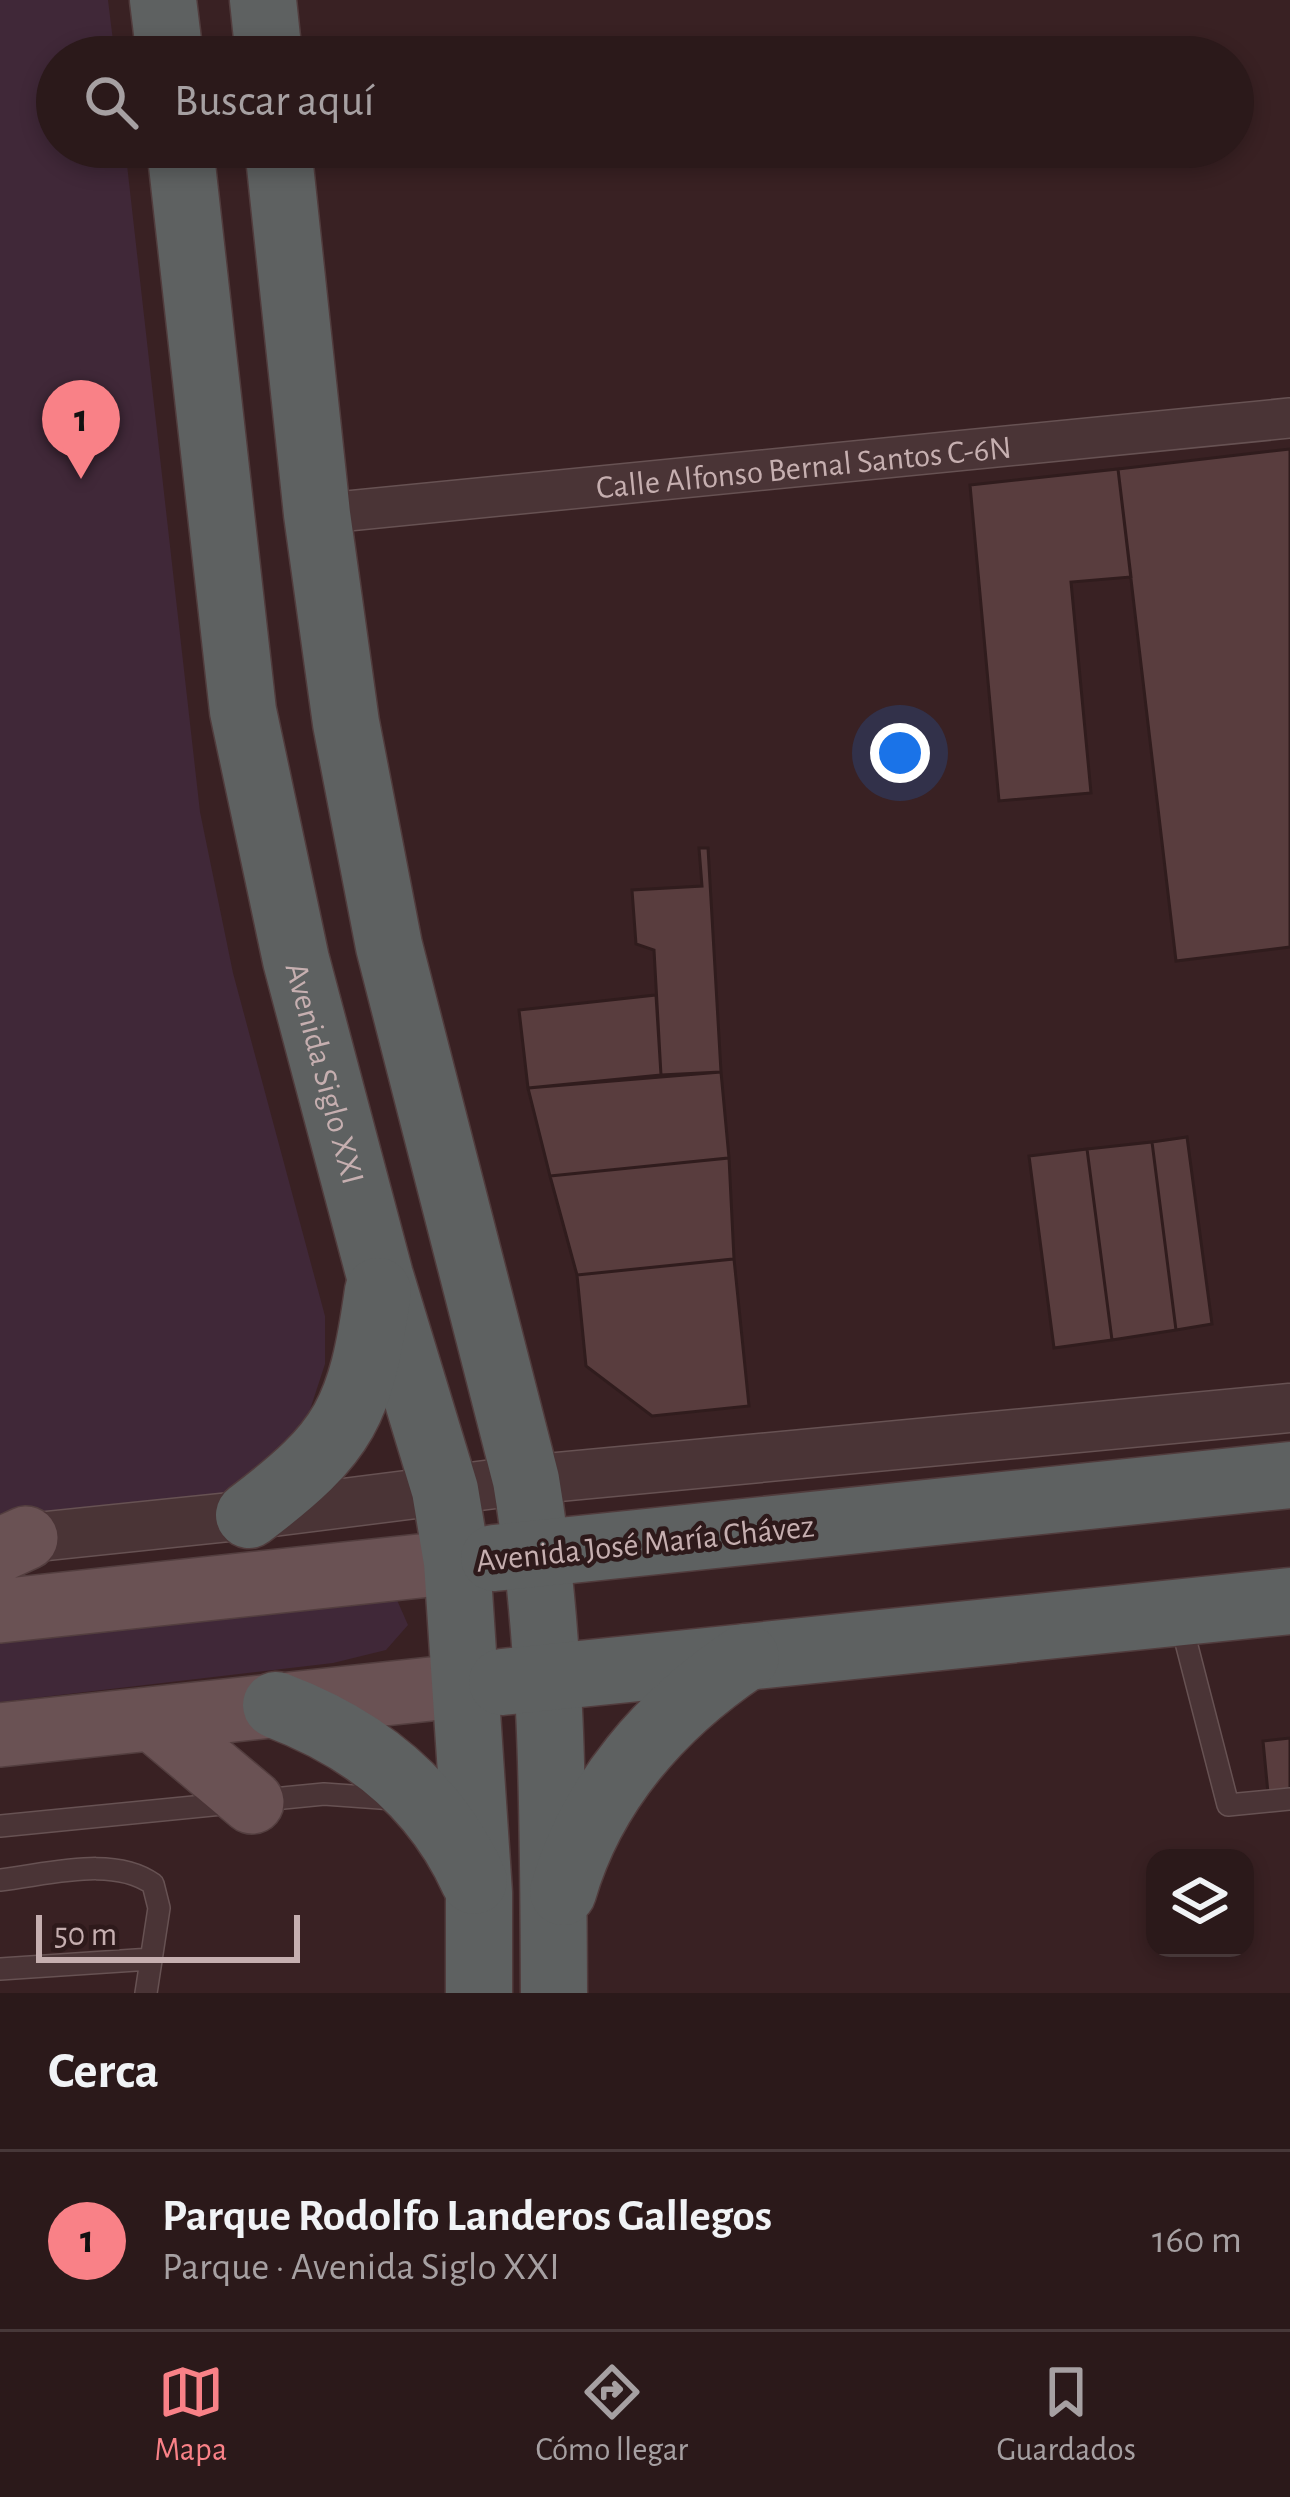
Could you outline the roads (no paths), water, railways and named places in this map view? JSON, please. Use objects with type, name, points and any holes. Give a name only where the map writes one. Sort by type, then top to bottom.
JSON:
[{"type":"highway","points":[[163,0],[167,36]]},
{"type":"highway","points":[[263,0],[267,36]]},
{"type":"highway","name":"Avenida Siglo XXI","points":[[182,168],[243,711],[296,960],[380,1276],[445,1490],[457,1562],[479,1893],[479,1993]]},
{"type":"highway","points":[[280,168],[317,514],[346,722],[388,946],[526,1480],[538,1554],[547,1677],[554,1993]]},
{"type":"highway","points":[[249,1515],[302,1475],[343,1426],[367,1368],[380,1276]]},
{"type":"highway","name":"Avenida José María Chávez","points":[[457,1562],[1290,1475]]},
{"type":"highway","points":[[468,1685],[1290,1601]]},
{"type":"highway","points":[[553,1924],[581,1843],[624,1769],[679,1707],[746,1656]]},
{"type":"highway","points":[[276,1705],[359,1744],[402,1778],[465,1861],[479,1893]]},
{"type":"main road","name":"Avenida José María Chávez","points":[[0,1612],[457,1562]]},
{"type":"main road","points":[[0,1735],[468,1685]]},
{"type":"main road","points":[[153,1719],[252,1802]]},
{"type":"street","name":"Calle Alfonso Bernal Santos C-6N","points":[[317,514],[1290,418]]},
{"type":"street","points":[[9,1543],[526,1480],[1290,1408]]},
{"type":"lane","points":[[1178,1612],[1228,1805],[1290,1798]]},
{"type":"lane","points":[[0,1826],[338,1795],[426,1804]]},
{"type":"lane","points":[[0,1880],[116,1869],[136,1872],[153,1884],[159,1908],[146,1993]]},
{"type":"lane","points":[[0,1969],[151,1959]]},
{"type":"place","name":"Parque Rodolfo Landeros Gallegos","points":[[81,479]]}]
